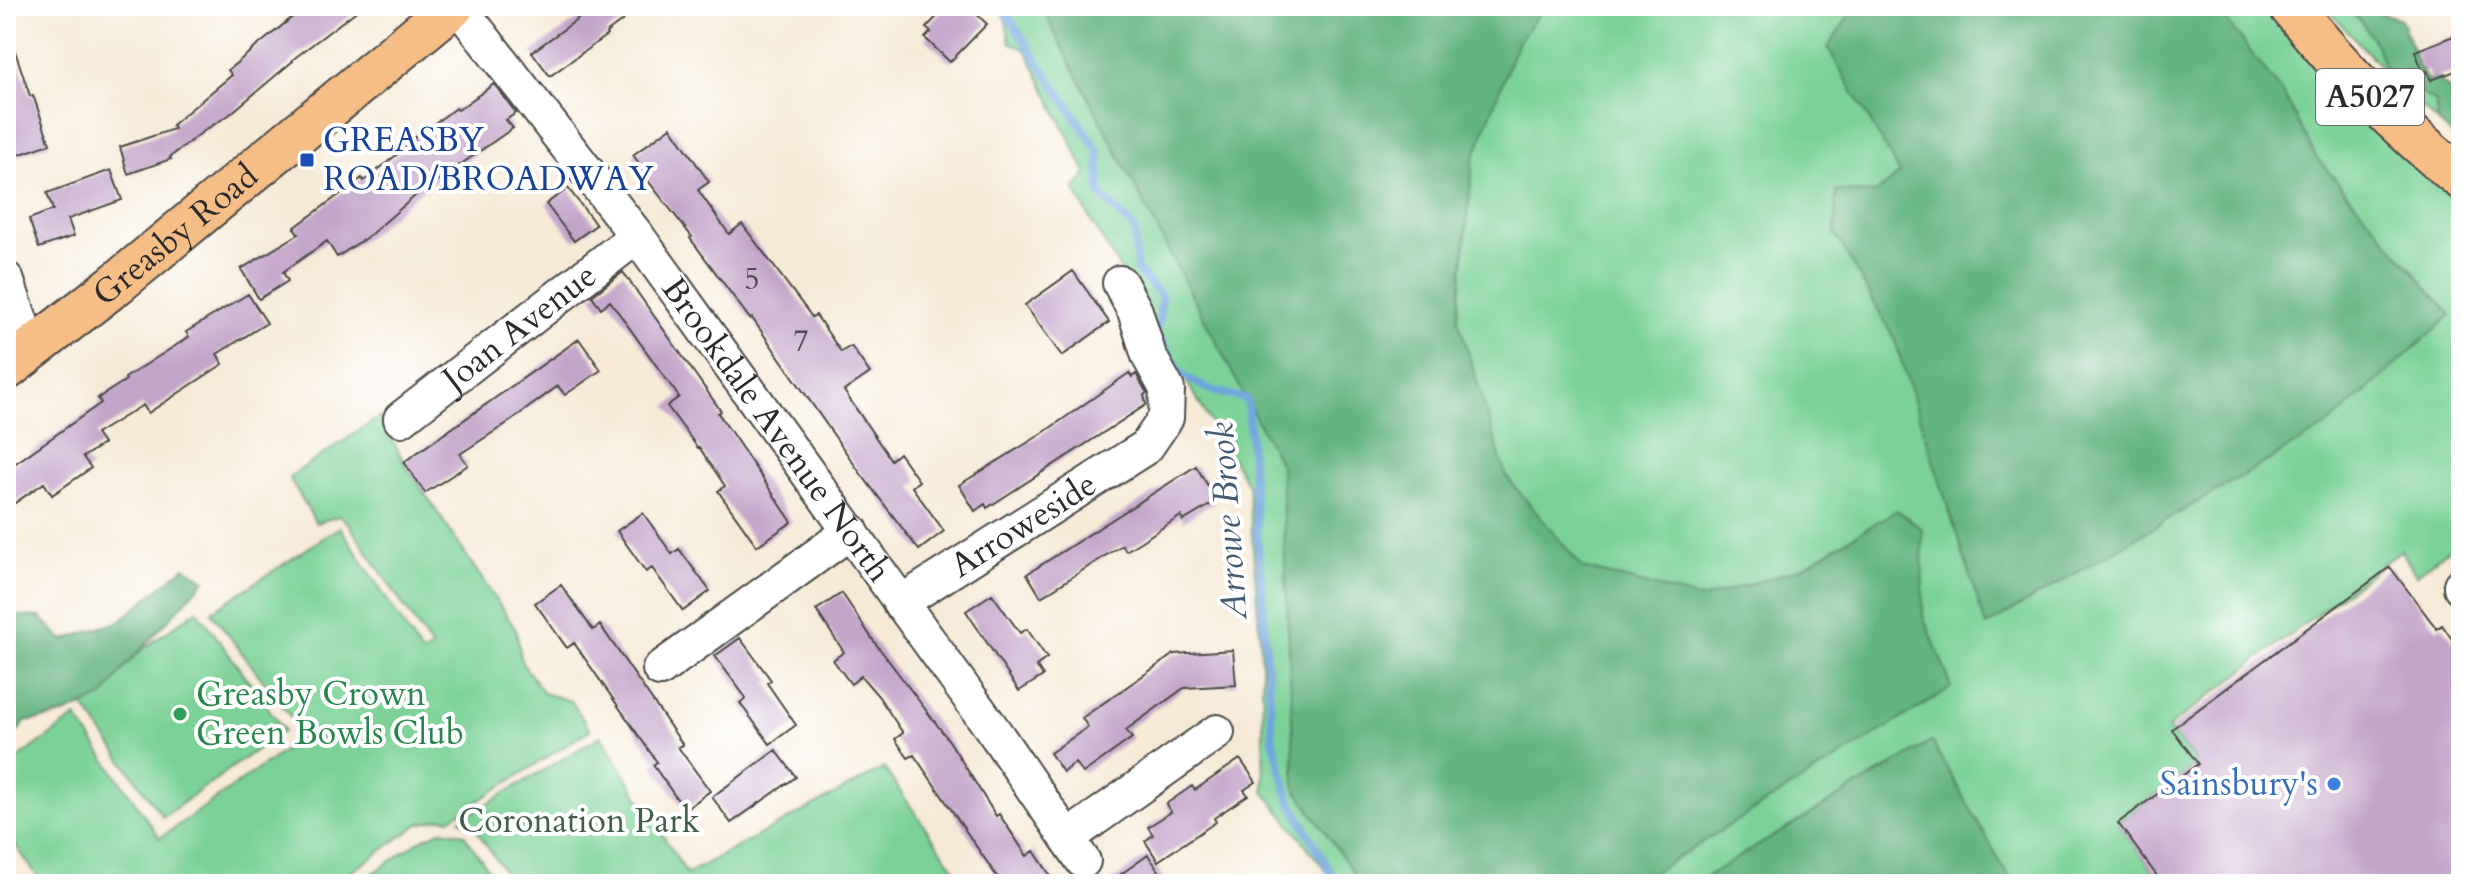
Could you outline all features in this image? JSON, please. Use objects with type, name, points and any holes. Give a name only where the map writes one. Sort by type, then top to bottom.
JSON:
[{"type":"main road","name":"Greasby Road","points":[[18,359],[116,284],[455,6]]},
{"type":"main road","name":"A5027","points":[[2290,6],[2337,64],[2391,118],[2461,178]]},
{"type":"street","name":"Brookdale Avenue North","points":[[455,6],[637,236],[998,737],[1075,850],[1217,732]]},
{"type":"street","name":"Joan Avenue","points":[[401,419],[637,236]]},
{"type":"street","points":[[6,279],[18,359]]},
{"type":"street","name":"Arroweside","points":[[900,603],[1146,447],[1166,418],[1167,389],[1149,356],[1135,311],[1120,283]]},
{"type":"street","points":[[660,669],[851,531]]},
{"type":"green space","points":[[1003,6],[2270,6],[2461,195],[2461,540],[2416,575],[2401,550],[2168,728],[2198,764],[2118,823],[2163,884],[2013,884],[1931,742],[1694,884],[1336,884],[1264,791],[1262,666],[1248,485],[1074,188],[1087,175],[1026,50],[1010,42]]},
{"type":"green space","points":[[1051,6],[1545,6],[1517,43],[1473,161],[1458,319],[1506,476],[1583,568],[1702,599],[1801,568],[1897,510],[1922,529],[1923,615],[1952,687],[1635,884],[1361,884],[1295,788],[1281,466],[1047,18]]},
{"type":"green space","points":[[1855,6],[2215,6],[2284,95],[2316,157],[2451,315],[2327,426],[1986,626],[1894,338],[1835,234],[1836,191],[1876,193],[1900,173],[1828,48]]},
{"type":"green space","points":[[2324,6],[2367,6],[2370,10],[2401,19],[2418,66],[2428,81],[2436,78],[2461,101],[2461,143],[2402,89]]},
{"type":"green space","points":[[2339,6],[2367,6],[2370,10],[2401,19],[2418,66],[2428,81],[2436,78],[2461,101],[2461,143],[2438,122],[2435,102],[2387,73],[2375,43],[2363,25]]},
{"type":"green space","points":[[380,417],[404,462],[516,630],[522,663],[544,693],[571,701],[590,730],[450,819],[419,824],[334,884],[43,884],[6,832],[6,767],[76,717],[160,838],[305,736],[211,612],[340,527],[422,654],[432,648],[348,523],[339,516],[316,523],[289,477]]},
{"type":"green space","points":[[185,567],[205,580],[125,667],[103,697],[59,716],[25,722],[6,747],[6,613],[40,617],[63,640],[118,622]]},
{"type":"green space","name":"Greasby Crown Green Bowls Club","points":[[197,610],[284,730],[163,817],[77,697]]},
{"type":"green space","name":"Coronation Park","points":[[601,736],[687,874],[884,768],[965,884],[513,884],[476,830],[460,820]]},
{"type":"green space","points":[[1931,742],[2013,884],[1694,884]]},
{"type":"green space","name":"Coronation Park","points":[[443,830],[464,834],[498,884],[358,884],[424,838]]},
{"type":"building","points":[[288,6],[363,6],[171,159],[128,174],[120,147],[174,129],[172,125],[232,75],[228,70],[295,15]]},
{"type":"building","points":[[586,6],[642,6],[550,76],[532,52],[578,19],[574,14]]},
{"type":"building","points":[[947,6],[968,6],[987,24],[950,62],[925,38],[931,32],[926,28]]},
{"type":"building","points":[[2461,33],[2461,69],[2431,80],[2427,71],[2423,72],[2415,51]]},
{"type":"building","points":[[10,36],[50,144],[15,156],[6,128],[6,37]]},
{"type":"building","points":[[494,84],[516,113],[506,120],[513,128],[430,183],[370,235],[337,257],[327,241],[283,272],[288,281],[259,299],[241,269],[299,234],[294,228],[362,178],[364,181],[414,138]]},
{"type":"building","points":[[671,127],[709,182],[698,190],[729,234],[742,224],[812,317],[816,315],[841,352],[851,346],[870,373],[844,391],[891,460],[899,453],[919,481],[912,487],[944,531],[919,550],[861,474],[752,318],[638,168],[641,166],[633,155]]},
{"type":"building","points":[[111,170],[122,200],[68,219],[74,236],[39,248],[29,219],[53,210],[47,193]]},
{"type":"building","points":[[568,188],[596,225],[574,241],[546,204]]},
{"type":"building","points":[[1073,271],[1109,322],[1062,356],[1025,305]]},
{"type":"building","points":[[623,272],[721,411],[718,413],[792,522],[757,546],[718,491],[725,486],[667,406],[679,397],[610,301],[601,308],[592,296]]},
{"type":"building","points":[[248,294],[267,323],[217,354],[223,364],[148,413],[143,405],[96,434],[103,444],[83,457],[91,468],[52,495],[44,483],[6,509],[6,470],[101,403],[98,398],[125,378],[189,337],[186,332]]},
{"type":"building","points":[[579,339],[601,370],[565,395],[558,386],[460,454],[468,465],[425,493],[404,462]]},
{"type":"building","points":[[1129,373],[1132,377],[1136,374],[1147,393],[1144,395],[1146,405],[987,508],[985,504],[975,511],[959,485],[1040,435]]},
{"type":"building","points":[[1196,466],[1217,501],[1183,521],[1181,516],[1126,551],[1122,545],[1041,597],[1027,574]]},
{"type":"building","points":[[643,513],[672,554],[679,549],[710,591],[683,611],[652,568],[646,572],[617,531]]},
{"type":"building","points":[[2390,567],[2437,629],[2442,625],[2461,652],[2461,884],[2163,884],[2118,823],[2198,764],[2172,729]]},
{"type":"building","points":[[561,585],[593,630],[600,625],[683,745],[678,747],[710,791],[685,810],[653,765],[657,762],[574,643],[567,648],[535,603]]},
{"type":"building","points":[[842,593],[873,640],[950,742],[996,816],[999,814],[1027,856],[1034,851],[1056,884],[1002,884],[914,755],[908,758],[895,739],[903,733],[879,697],[861,676],[851,684],[833,660],[844,652],[816,610]]},
{"type":"building","points":[[992,594],[1020,633],[1027,629],[1047,658],[1036,666],[1043,676],[1019,691],[966,611]]},
{"type":"building","points":[[740,638],[771,680],[767,683],[796,725],[770,744],[740,703],[746,698],[715,656]]},
{"type":"building","points":[[1233,650],[1236,685],[1184,688],[1126,730],[1132,738],[1083,773],[1075,763],[1063,772],[1050,753],[1088,727],[1082,718],[1174,654]]},
{"type":"building","points":[[776,750],[796,777],[731,823],[712,797]]},
{"type":"building","points":[[1240,759],[1256,782],[1244,790],[1248,795],[1214,818],[1216,822],[1158,861],[1145,841],[1153,835],[1148,827],[1171,812],[1166,804],[1192,786],[1195,790]]},
{"type":"building","points":[[1148,855],[1168,884],[1107,884]]},
{"type":"waterway","name":"Arrowe Brook","points":[[1011,6],[1005,12],[1099,152],[1100,194],[1134,228],[1137,270],[1162,297],[1157,332],[1183,376],[1213,391],[1247,399],[1273,740],[1289,799],[1337,884]]},
{"type":"place","name":"GREASBY ROAD/BROADWAY","points":[[307,160]]},
{"type":"place","name":"Greasby Crown Green Bowls Club","points":[[180,714]]},
{"type":"place","name":"Sainsbury's","points":[[2334,784]]}]
